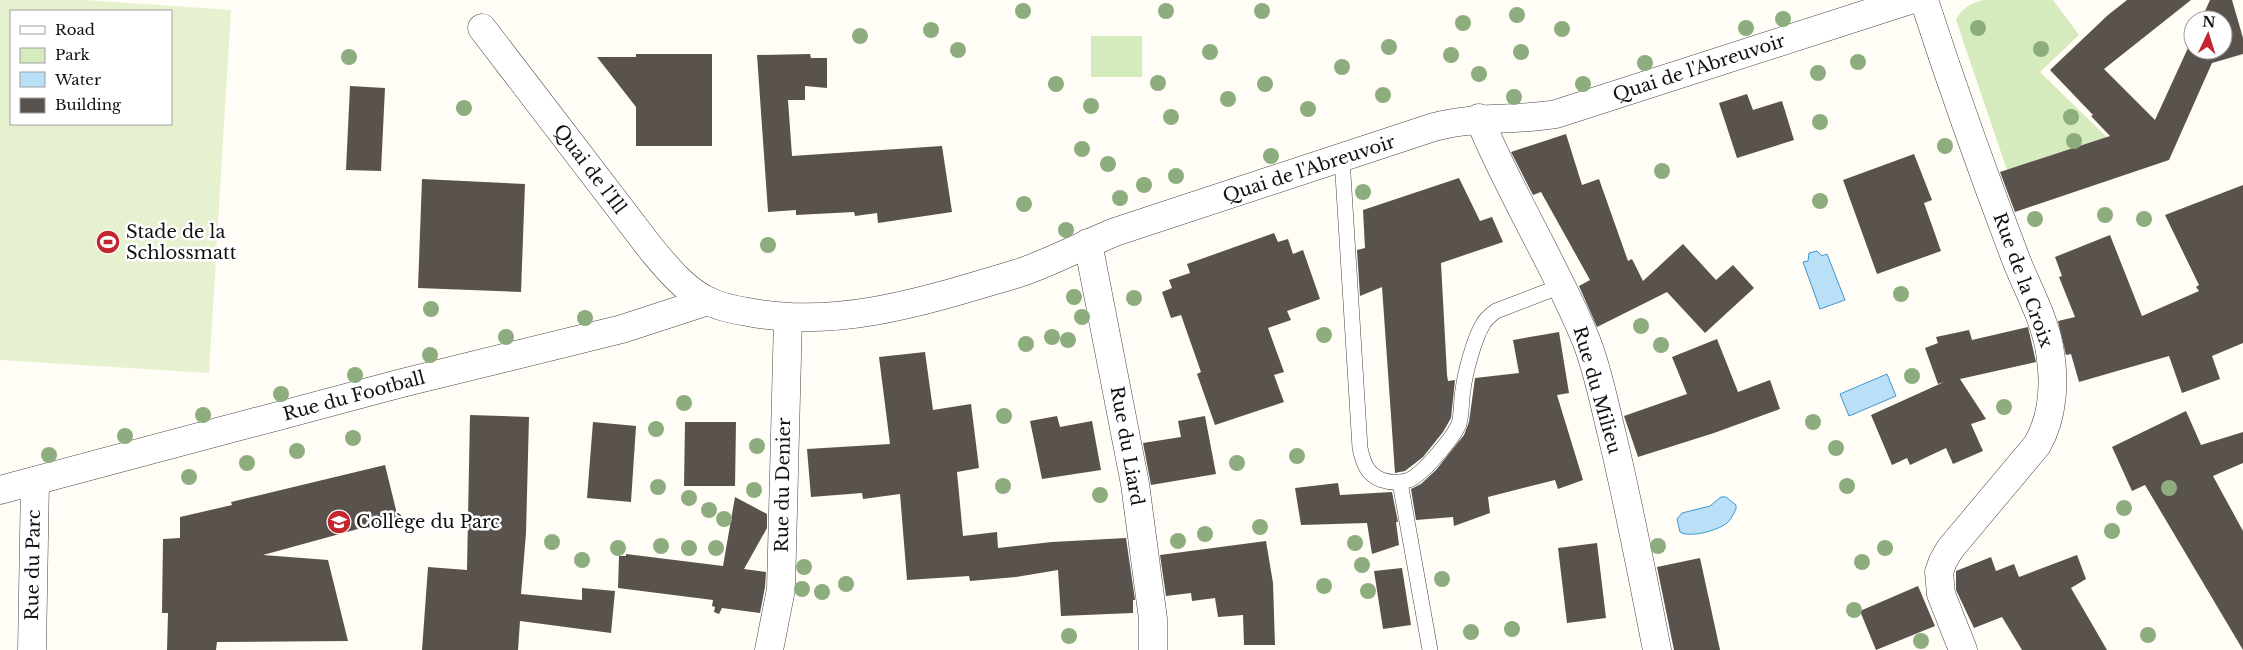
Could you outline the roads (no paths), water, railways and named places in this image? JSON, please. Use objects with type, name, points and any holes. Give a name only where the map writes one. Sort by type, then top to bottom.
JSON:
[{"type":"street","name":"Quai de l'Abreuvoir","points":[[708,301],[736,310],[788,318],[843,317],[928,298],[1038,267],[1088,243],[1457,120],[1535,118],[1556,114],[1910,0]]},
{"type":"street","name":"Rue de la Croix","points":[[1924,0],[2012,249],[2046,335],[2052,373],[2050,415],[2046,430],[2037,445],[1950,549],[1939,572],[1941,594],[1963,650]]},
{"type":"street","name":"Quai de l'Ill","points":[[482,28],[670,272],[708,301]]},
{"type":"street","name":"Rue du Milieu","points":[[1478,118],[1491,148],[1561,286],[1586,342],[1597,376],[1632,515],[1657,650]]},
{"type":"street","name":"Rue du Liard","points":[[1088,243],[1134,484],[1153,619],[1153,650]]},
{"type":"street","name":"Rue du Football","points":[[0,490],[402,383],[622,329],[708,301]]},
{"type":"street","name":"Rue du Denier","points":[[769,650],[781,588],[788,318]]},
{"type":"street","name":"Rue du Parc","points":[[32,650],[35,481]]},
{"type":"lane","points":[[1342,158],[1360,448],[1368,471],[1377,478],[1400,482],[1410,480],[1420,472],[1456,430],[1460,421],[1463,386],[1482,325],[1488,317],[1496,311],[1561,286]]},
{"type":"lane","points":[[1400,482],[1430,650]]},
{"type":"water","points":[[1817,251],[1822,256],[1827,254],[1845,300],[1820,309],[1803,262],[1808,261],[1809,253]]},
{"type":"water","points":[[1887,374],[1896,396],[1849,416],[1840,394]]},
{"type":"water","points":[[1721,497],[1726,497],[1736,505],[1734,514],[1726,524],[1702,533],[1684,534],[1680,532],[1677,519],[1682,513],[1710,506]]},
{"type":"place","name":"Stade de la Schlossmatt","points":[[108,242]]},
{"type":"place","name":"Collège du Parc","points":[[339,522]]}]
